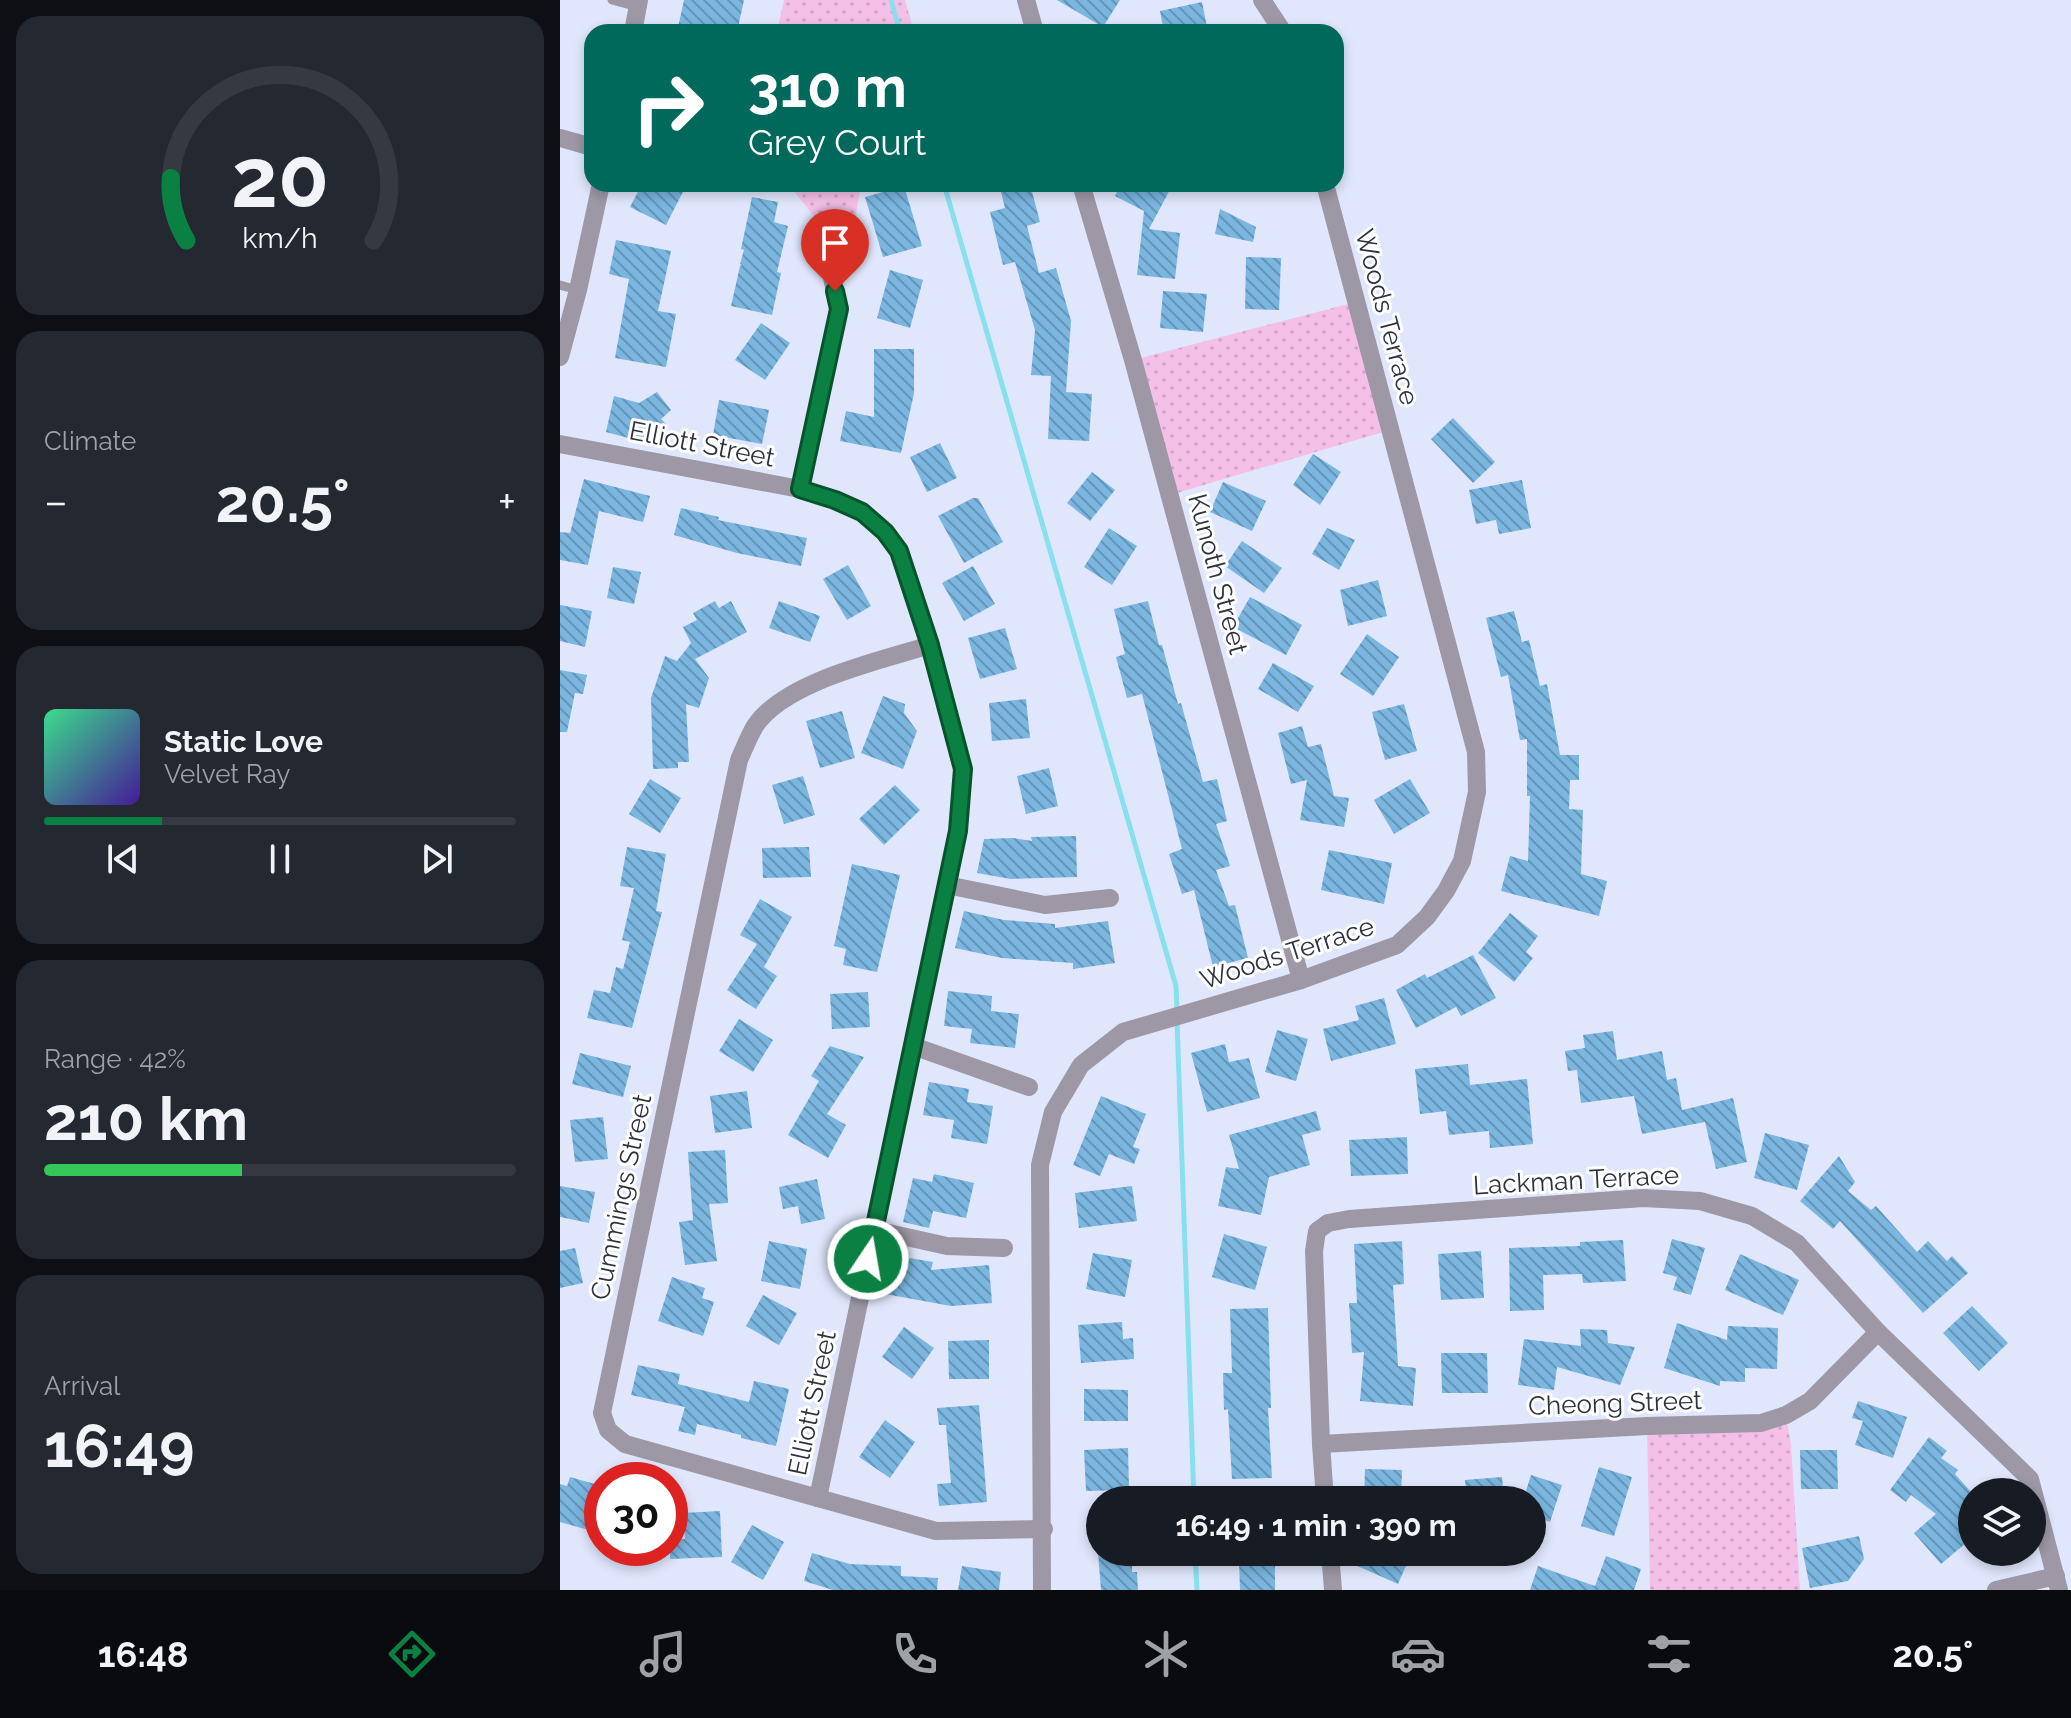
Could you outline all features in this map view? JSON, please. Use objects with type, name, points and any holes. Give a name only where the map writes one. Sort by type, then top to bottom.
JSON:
[{"type":"street","points":[[1026,0],[1033,24]]},
{"type":"street","points":[[1262,0],[1278,24]]},
{"type":"street","points":[[634,24],[638,4]]},
{"type":"street","points":[[560,138],[584,145]]},
{"type":"street","points":[[560,357],[569,287],[599,192]]},
{"type":"street","name":"Kunoth Street","points":[[1083,192],[1133,360],[1301,980]]},
{"type":"street","name":"Woods Terrace","points":[[1042,1590],[1040,1165],[1053,1112],[1081,1065],[1123,1032],[1301,980],[1397,945],[1427,917],[1462,861],[1477,792],[1476,752],[1327,192]]},
{"type":"street","points":[[800,489],[839,309],[831,273]]},
{"type":"street","name":"Elliott Street","points":[[560,444],[800,489],[862,512],[885,532],[899,551],[930,645],[963,769],[958,831],[818,1498]]},
{"type":"street","name":"Cummings Street","points":[[930,645],[813,683],[777,703],[755,726],[739,760],[602,1413],[608,1430],[625,1444],[936,1531],[1044,1529]]},
{"type":"street","points":[[947,885],[1045,905],[1110,898]]},
{"type":"street","points":[[913,1046],[1029,1087]]},
{"type":"street","name":"Lackman Terrace","points":[[1324,1486],[1314,1251],[1317,1231],[1328,1223],[1339,1221],[1643,1198],[1700,1201],[1752,1216],[1797,1243],[1878,1332],[2030,1479],[2057,1583]]},
{"type":"street","points":[[875,1230],[947,1246],[1004,1248]]},
{"type":"street","name":"Cheong Street","points":[[1321,1444],[1647,1426],[1761,1423],[1786,1415],[1810,1401],[1878,1332]]},
{"type":"street","points":[[1331,1566],[1333,1590]]},
{"type":"street","points":[[1996,1590],[2057,1583]]},
{"type":"lane","points":[[612,0],[638,4]]},
{"type":"shaded area","points":[[784,0],[905,0],[912,24],[779,24]]},
{"type":"shaded area","points":[[794,192],[860,192],[850,249],[819,252],[814,216]]},
{"type":"shaded area","points":[[1356,302],[1390,430],[1170,495],[1133,360]]},
{"type":"shaded area","points":[[1786,1415],[1791,1445],[1800,1590],[1650,1590],[1647,1426]]},
{"type":"building","points":[[684,0],[744,0],[739,24],[679,24]]},
{"type":"building","points":[[1057,0],[1120,0],[1105,24],[1098,24]]},
{"type":"building","points":[[1202,2],[1206,24],[1162,24],[1160,11]]},
{"type":"building","points":[[638,192],[683,192],[666,225],[630,207]]},
{"type":"building","points":[[883,192],[906,192],[922,246],[883,257],[865,197]]},
{"type":"building","points":[[1001,192],[1032,192],[1040,222],[1027,226],[1039,273],[1056,268],[1071,321],[1066,392],[1092,394],[1089,441],[1048,439],[1051,376],[1031,375],[1035,330],[1015,262],[1003,265],[990,212],[1005,208]]},
{"type":"building","points":[[1117,192],[1169,192],[1149,229],[1180,233],[1175,279],[1137,275],[1144,211],[1115,196]]},
{"type":"building","points":[[752,197],[778,202],[774,222],[788,226],[777,272],[781,273],[772,315],[731,306],[742,265],[744,250],[741,249]]},
{"type":"building","points":[[1220,209],[1256,227],[1253,242],[1215,234]]},
{"type":"building","points":[[616,240],[671,251],[658,311],[676,314],[666,367],[615,358],[629,279],[609,274]]},
{"type":"building","points":[[1246,257],[1281,258],[1279,310],[1245,309]]},
{"type":"building","points":[[890,270],[923,280],[910,328],[877,318]]},
{"type":"building","points":[[1163,291],[1207,294],[1203,332],[1160,328]]},
{"type":"building","points":[[761,323],[790,343],[765,380],[735,360]]},
{"type":"building","points":[[874,349],[914,349],[914,393],[901,453],[840,441],[846,411],[874,417]]},
{"type":"building","points":[[657,392],[671,410],[661,419],[668,426],[643,442],[606,432],[614,396],[639,403]]},
{"type":"building","points":[[719,400],[769,410],[762,444],[713,435]]},
{"type":"building","points":[[1453,418],[1495,462],[1473,483],[1431,439]]},
{"type":"building","points":[[940,443],[957,478],[927,492],[910,457]]},
{"type":"building","points":[[1313,454],[1341,472],[1320,505],[1293,485]]},
{"type":"building","points":[[1092,472],[1115,490],[1090,521],[1067,503]]},
{"type":"building","points":[[584,479],[650,496],[643,522],[599,511],[588,565],[560,560],[560,532],[570,533]]},
{"type":"building","points":[[1522,480],[1531,528],[1499,534],[1496,520],[1476,524],[1469,490]]},
{"type":"building","points":[[1223,482],[1266,501],[1252,531],[1210,512]]},
{"type":"building","points":[[978,498],[1003,542],[964,563],[938,516]]},
{"type":"building","points":[[681,508],[719,517],[718,520],[807,538],[801,566],[737,553],[674,535]]},
{"type":"building","points":[[1109,528],[1137,546],[1112,585],[1084,567]]},
{"type":"building","points":[[1327,528],[1355,540],[1339,570],[1312,554]]},
{"type":"building","points":[[1242,541],[1282,568],[1264,593],[1225,566]]},
{"type":"building","points":[[848,565],[871,606],[847,620],[823,579]]},
{"type":"building","points":[[973,566],[995,604],[964,621],[942,583]]},
{"type":"building","points":[[613,567],[641,572],[634,604],[607,598]]},
{"type":"building","points":[[1378,580],[1387,616],[1348,626],[1340,590]]},
{"type":"building","points":[[1250,597],[1302,625],[1286,655],[1233,627]]},
{"type":"building","points":[[715,601],[719,608],[731,601],[747,632],[695,659],[709,678],[699,708],[686,704],[689,762],[678,762],[678,768],[653,769],[651,698],[665,656],[677,661],[691,643],[683,627],[697,620],[693,613]]},
{"type":"building","points":[[779,601],[820,616],[810,642],[769,628]]},
{"type":"building","points":[[1148,601],[1203,782],[1217,779],[1227,821],[1216,824],[1230,866],[1216,870],[1229,906],[1235,905],[1248,958],[1213,967],[1194,890],[1182,894],[1169,854],[1182,849],[1142,694],[1127,698],[1116,657],[1125,654],[1114,609]]},
{"type":"building","points":[[560,605],[592,611],[585,647],[560,641]]},
{"type":"building","points":[[1514,611],[1522,642],[1529,640],[1540,686],[1547,684],[1560,755],[1579,755],[1579,780],[1570,780],[1569,809],[1583,810],[1581,874],[1607,881],[1599,916],[1501,891],[1510,856],[1528,861],[1530,796],[1527,796],[1527,739],[1520,740],[1508,675],[1501,677],[1486,618]]},
{"type":"building","points":[[1005,628],[1017,669],[980,679],[968,638]]},
{"type":"building","points":[[1367,634],[1399,657],[1373,696],[1340,674]]},
{"type":"building","points":[[1273,663],[1314,686],[1298,712],[1258,689]]},
{"type":"building","points":[[560,670],[587,675],[583,694],[575,693],[567,732],[560,732]]},
{"type":"building","points":[[883,696],[905,704],[904,713],[917,731],[903,769],[861,753]]},
{"type":"building","points":[[1026,699],[1030,738],[992,741],[989,703]]},
{"type":"building","points":[[1404,704],[1417,751],[1385,760],[1372,712]]},
{"type":"building","points":[[842,711],[855,758],[820,768],[806,721]]},
{"type":"building","points":[[1302,726],[1308,747],[1321,744],[1334,796],[1349,798],[1344,827],[1300,820],[1307,780],[1291,784],[1278,733]]},
{"type":"building","points":[[1049,768],[1058,806],[1026,814],[1017,776]]},
{"type":"building","points":[[803,776],[815,815],[784,824],[772,785]]},
{"type":"building","points":[[650,779],[681,798],[660,833],[629,814]]},
{"type":"building","points":[[1410,779],[1430,813],[1394,834],[1374,800]]},
{"type":"building","points":[[895,785],[920,810],[884,845],[859,819]]},
{"type":"building","points":[[1076,836],[1077,877],[1011,879],[977,873],[984,839],[1032,841],[1031,837]]},
{"type":"building","points":[[627,847],[666,854],[656,911],[662,912],[632,1028],[587,1018],[594,990],[610,993],[616,967],[623,969],[630,942],[622,940],[634,888],[620,886]]},
{"type":"building","points":[[809,847],[811,877],[763,878],[762,848]]},
{"type":"building","points":[[1329,850],[1392,863],[1384,904],[1321,890]]},
{"type":"building","points":[[852,864],[900,875],[877,972],[843,965],[846,949],[834,946]]},
{"type":"building","points":[[760,899],[792,917],[764,967],[777,976],[756,1009],[727,990],[757,944],[740,935]]},
{"type":"building","points":[[964,911],[1004,920],[1055,924],[1055,928],[1108,921],[1115,963],[1073,969],[1073,963],[1002,958],[955,948]]},
{"type":"building","points":[[1510,913],[1538,936],[1526,952],[1533,958],[1514,982],[1478,953]]},
{"type":"building","points":[[1473,955],[1496,998],[1461,1016],[1456,1007],[1416,1028],[1396,990],[1425,974],[1427,978]]},
{"type":"building","points":[[948,991],[992,996],[991,1011],[1019,1014],[1015,1048],[970,1043],[972,1029],[944,1026]]},
{"type":"building","points":[[868,992],[870,1027],[832,1029],[830,994]]},
{"type":"building","points":[[1384,998],[1396,1044],[1331,1061],[1323,1029],[1359,1020],[1355,1006]]},
{"type":"building","points":[[739,1019],[773,1040],[753,1072],[719,1051]]},
{"type":"building","points":[[1277,1030],[1308,1039],[1296,1081],[1265,1072]]},
{"type":"building","points":[[1613,1031],[1617,1060],[1662,1051],[1667,1080],[1676,1078],[1682,1110],[1733,1098],[1747,1162],[1716,1169],[1705,1122],[1642,1134],[1634,1096],[1581,1103],[1577,1070],[1568,1071],[1565,1051],[1585,1048],[1583,1035]]},
{"type":"building","points":[[1225,1044],[1229,1062],[1249,1058],[1260,1098],[1207,1112],[1191,1053]]},
{"type":"building","points":[[830,1046],[864,1057],[827,1114],[846,1125],[828,1158],[788,1135],[819,1081],[811,1076]]},
{"type":"building","points":[[580,1053],[631,1066],[623,1097],[572,1084]]},
{"type":"building","points":[[1468,1064],[1470,1085],[1527,1079],[1533,1144],[1490,1148],[1489,1131],[1449,1135],[1446,1111],[1420,1114],[1415,1069]]},
{"type":"building","points":[[929,1082],[969,1089],[967,1102],[993,1106],[987,1144],[951,1138],[954,1120],[923,1115]]},
{"type":"building","points":[[747,1091],[752,1128],[715,1133],[710,1096]]},
{"type":"building","points":[[1101,1096],[1146,1114],[1133,1147],[1140,1149],[1134,1164],[1109,1154],[1100,1176],[1073,1165]]},
{"type":"building","points":[[1316,1111],[1321,1130],[1302,1135],[1310,1165],[1269,1177],[1261,1215],[1218,1206],[1226,1167],[1239,1169],[1229,1135]]},
{"type":"building","points":[[603,1117],[608,1159],[575,1162],[570,1120]]},
{"type":"building","points":[[1765,1133],[1809,1145],[1797,1190],[1754,1178]]},
{"type":"building","points":[[1407,1137],[1408,1174],[1351,1176],[1349,1140]]},
{"type":"building","points":[[725,1150],[728,1203],[709,1204],[717,1261],[685,1265],[679,1222],[693,1220],[688,1152]]},
{"type":"building","points":[[1839,1156],[1855,1182],[1848,1191],[1871,1210],[1876,1206],[1917,1252],[1928,1241],[1947,1261],[1952,1256],[1968,1273],[1923,1313],[1840,1221],[1833,1229],[1800,1201]]},
{"type":"building","points":[[934,1174],[974,1183],[966,1218],[933,1211],[929,1228],[903,1222],[913,1178],[932,1182]]},
{"type":"building","points":[[817,1179],[825,1219],[801,1224],[798,1206],[783,1209],[779,1187]]},
{"type":"building","points":[[560,1186],[595,1192],[589,1223],[560,1217]]},
{"type":"building","points":[[1132,1186],[1137,1221],[1079,1228],[1075,1193]]},
{"type":"building","points":[[1224,1234],[1267,1247],[1255,1290],[1212,1277]]},
{"type":"building","points":[[1672,1239],[1705,1248],[1691,1295],[1673,1290],[1677,1277],[1663,1273]]},
{"type":"building","points":[[1623,1240],[1626,1281],[1583,1283],[1582,1274],[1543,1275],[1544,1310],[1510,1311],[1509,1248],[1580,1246],[1580,1242]]},
{"type":"building","points":[[769,1241],[807,1249],[800,1289],[761,1281]]},
{"type":"building","points":[[1402,1241],[1404,1284],[1393,1285],[1398,1366],[1416,1368],[1413,1406],[1360,1401],[1364,1352],[1352,1353],[1349,1303],[1357,1303],[1354,1244]]},
{"type":"building","points":[[575,1248],[583,1283],[560,1288],[560,1251]]},
{"type":"building","points":[[1481,1251],[1484,1298],[1441,1300],[1438,1254]]},
{"type":"building","points":[[1093,1253],[1132,1260],[1125,1297],[1086,1289]]},
{"type":"building","points":[[1740,1254],[1799,1280],[1783,1315],[1725,1290]]},
{"type":"building","points":[[892,1255],[933,1262],[931,1270],[989,1265],[992,1303],[951,1306],[885,1294]]},
{"type":"building","points":[[672,1277],[705,1288],[702,1298],[714,1302],[703,1336],[658,1321]]},
{"type":"building","points":[[763,1295],[797,1313],[779,1345],[746,1326]]},
{"type":"building","points":[[1972,1306],[2008,1343],[1979,1371],[1943,1333]]},
{"type":"building","points":[[1268,1308],[1272,1478],[1232,1479],[1223,1373],[1232,1373],[1230,1309]]},
{"type":"building","points":[[1122,1322],[1123,1339],[1133,1338],[1134,1359],[1081,1363],[1078,1325]]},
{"type":"building","points":[[1677,1323],[1727,1340],[1728,1326],[1778,1328],[1777,1369],[1745,1368],[1745,1382],[1720,1381],[1720,1386],[1664,1368]]},
{"type":"building","points":[[904,1327],[934,1348],[912,1379],[882,1357]]},
{"type":"building","points":[[1580,1329],[1607,1330],[1608,1343],[1635,1347],[1620,1385],[1557,1367],[1554,1390],[1518,1385],[1524,1339],[1581,1346]]},
{"type":"building","points":[[989,1340],[989,1379],[949,1379],[948,1341]]},
{"type":"building","points":[[1441,1353],[1487,1353],[1488,1393],[1442,1393]]},
{"type":"building","points":[[638,1365],[680,1374],[678,1384],[749,1402],[754,1381],[789,1389],[776,1446],[697,1424],[695,1435],[678,1431],[685,1407],[631,1395]]},
{"type":"building","points":[[1084,1389],[1128,1390],[1128,1421],[1084,1421]]},
{"type":"building","points":[[1858,1401],[1907,1417],[1893,1458],[1855,1445],[1863,1421],[1852,1418]]},
{"type":"building","points":[[979,1405],[987,1502],[939,1506],[937,1484],[951,1483],[946,1425],[939,1425],[937,1408]]},
{"type":"building","points":[[885,1420],[915,1442],[890,1478],[859,1457]]},
{"type":"building","points":[[1929,1437],[1947,1451],[1941,1458],[1958,1470],[1955,1474],[1959,1478],[1958,1550],[1941,1564],[1914,1533],[1936,1514],[1911,1495],[1906,1502],[1890,1490]]},
{"type":"building","points":[[1128,1448],[1129,1486],[1086,1486],[1086,1491],[1084,1450]]},
{"type":"building","points":[[1800,1450],[1837,1450],[1838,1489],[1801,1489]]},
{"type":"building","points":[[1599,1467],[1632,1477],[1614,1536],[1581,1526]]},
{"type":"building","points":[[1365,1469],[1402,1470],[1401,1486],[1364,1486]]},
{"type":"building","points":[[1531,1475],[1562,1485],[1550,1522],[1546,1521],[1546,1486],[1527,1486]]},
{"type":"building","points":[[570,1477],[584,1481],[584,1529],[560,1522],[560,1484],[567,1486]]},
{"type":"building","points":[[1502,1477],[1503,1486],[1466,1486],[1465,1480]]},
{"type":"building","points":[[720,1511],[722,1557],[688,1558],[688,1513]]},
{"type":"building","points":[[752,1525],[784,1542],[763,1580],[731,1562]]},
{"type":"building","points":[[1859,1536],[1864,1559],[1848,1581],[1810,1588],[1802,1548]]},
{"type":"building","points":[[812,1553],[850,1564],[901,1566],[901,1576],[938,1578],[937,1590],[833,1590],[804,1581]]},
{"type":"building","points":[[1606,1556],[1641,1569],[1634,1590],[1530,1590],[1538,1566],[1595,1586]]},
{"type":"building","points":[[962,1566],[1001,1572],[999,1590],[958,1590]]},
{"type":"building","points":[[1099,1566],[1132,1566],[1132,1572],[1137,1572],[1138,1590],[1101,1590]]},
{"type":"building","points":[[1239,1566],[1275,1566],[1275,1590],[1240,1590]]},
{"type":"building","points":[[1358,1566],[1406,1566],[1398,1584]]},
{"type":"waterway","points":[[891,0],[898,24]]},
{"type":"waterway","points":[[946,192],[1176,986],[1177,1011]]},
{"type":"waterway","points":[[1177,1021],[1194,1486]]},
{"type":"waterway","points":[[1196,1566],[1197,1590]]},
{"type":"route","points":[[835,291],[839,309],[800,489],[862,512],[885,532],[899,551],[930,645],[963,769],[958,831],[868,1259]]}]
